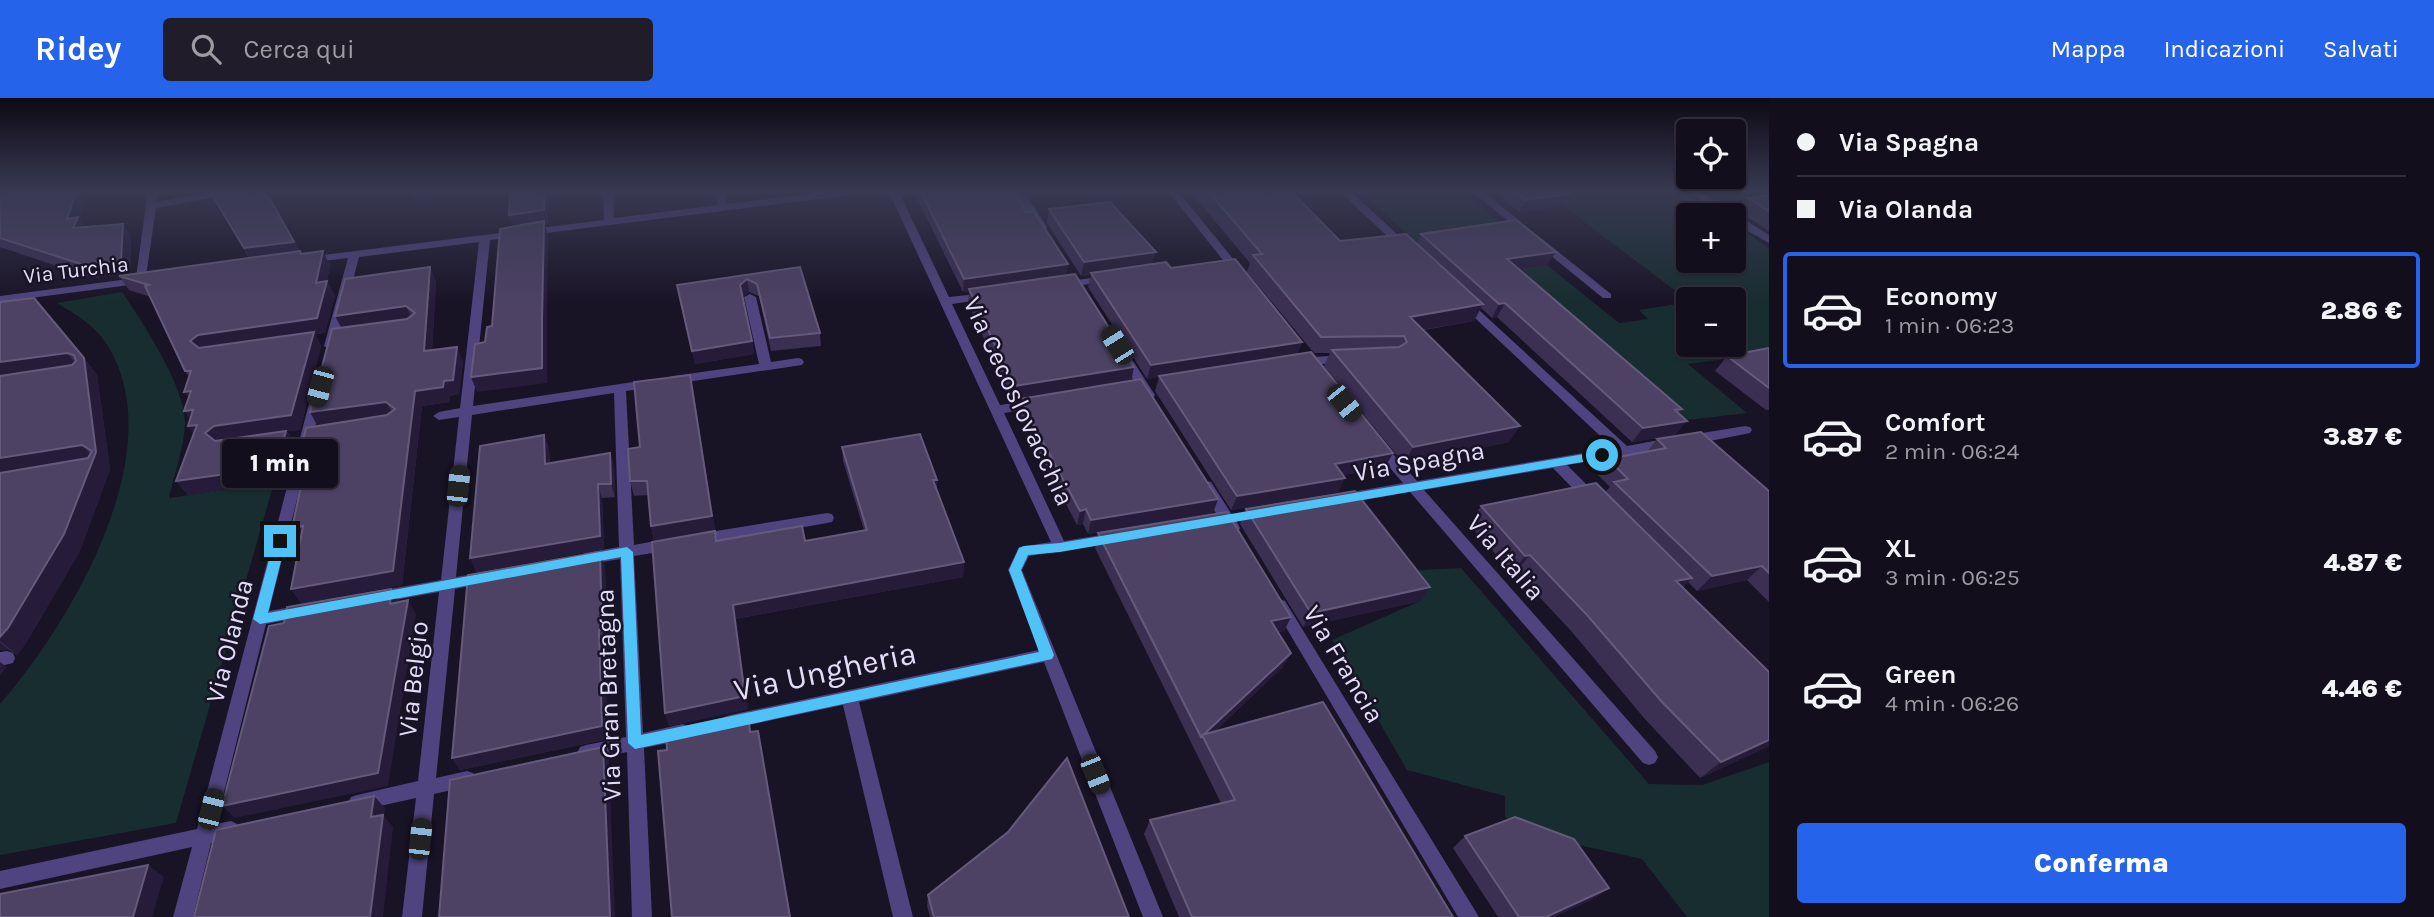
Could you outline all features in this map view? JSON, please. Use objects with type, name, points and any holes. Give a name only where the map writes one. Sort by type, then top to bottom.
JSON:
[{"type":"street","points":[[141,281],[147,228]]},
{"type":"street","points":[[300,261],[561,228]]},
{"type":"street","name":"Via Cecoslovacchia","points":[[911,228],[1060,547],[1024,551],[1015,570],[1153,917]]},
{"type":"street","points":[[1043,228],[1048,236]]},
{"type":"street","points":[[1200,228],[1224,262],[1246,281]]},
{"type":"street","points":[[1384,228],[1413,255]]},
{"type":"street","points":[[1523,228],[1607,296]]},
{"type":"street","points":[[1751,228],[1769,240]]},
{"type":"street","name":"Via Belgio","points":[[412,917],[485,238]]},
{"type":"street","points":[[326,363],[354,254]]},
{"type":"street","points":[[1051,286],[1115,277]]},
{"type":"street","name":"Via Turchia","points":[[1,300],[154,279]]},
{"type":"street","points":[[1454,292],[1625,451]]},
{"type":"street","points":[[946,301],[998,294]]},
{"type":"street","points":[[750,297],[766,367]]},
{"type":"street","points":[[1114,341],[1157,409]]},
{"type":"street","points":[[1284,365],[1363,358]]},
{"type":"street","points":[[439,416],[798,362]]},
{"type":"street","name":"Via Olanda","points":[[183,917],[320,387]]},
{"type":"street","name":"Via Gran Bretagna","points":[[620,388],[642,917]]},
{"type":"street","points":[[996,410],[1050,401]]},
{"type":"street","name":"Via Spagna","points":[[1333,501],[1745,430]]},
{"type":"street","name":"Via Italia","points":[[1369,434],[1412,487],[1649,757]]},
{"type":"street","points":[[1702,438],[1721,454]]},
{"type":"street","points":[[1556,463],[1605,511]]},
{"type":"street","points":[[1199,475],[1241,542]]},
{"type":"street","points":[[576,561],[827,518]]},
{"type":"street","points":[[1060,547],[1125,536]]},
{"type":"street","points":[[367,599],[499,575]]},
{"type":"street","name":"Via Francia","points":[[1270,589],[1469,917]]},
{"type":"street","points":[[260,619],[313,609]]},
{"type":"street","name":"Via Ungheria","points":[[569,757],[1047,655]]},
{"type":"street","points":[[849,696],[903,917]]},
{"type":"street","points":[[335,808],[478,776]]},
{"type":"street","points":[[0,880],[243,827]]},
{"type":"green space","points":[[1401,228],[1507,229],[1417,243]]},
{"type":"green space","points":[[1593,228],[1676,228],[1676,273],[1746,273],[1746,233],[1769,248],[1769,362],[1741,357],[1746,357],[1746,287],[1676,287],[1676,291]]},
{"type":"green space","points":[[1547,265],[1619,323],[1648,319],[1639,310],[1676,304],[1676,357],[1741,357],[1688,364],[1747,413],[1670,422],[1499,273]]},
{"type":"green space","points":[[122,292],[162,356],[179,392],[183,409],[183,442],[169,498],[274,483],[176,823],[0,855],[0,704],[56,629],[82,582],[105,533],[121,482],[128,432],[124,385],[106,343],[90,325],[57,303]]},
{"type":"green space","points":[[1461,568],[1649,784],[1702,785],[1769,762],[1769,917],[1687,917],[1642,859],[1547,838],[1505,817],[1505,796],[1407,770],[1332,640],[1420,601],[1403,571]]},
{"type":"building","points":[[0,228],[123,228],[121,261],[84,265],[0,238]]},
{"type":"building","points":[[232,228],[286,228],[294,242],[244,248]]},
{"type":"building","points":[[544,228],[542,368],[471,377],[475,344],[485,342],[487,327],[492,326],[500,229]]},
{"type":"building","points":[[939,228],[1045,228],[1068,264],[964,279]]},
{"type":"building","points":[[1062,228],[1134,228],[1156,252],[1084,262]]},
{"type":"building","points":[[1240,228],[1327,228],[1340,241],[1406,234],[1483,304],[1410,317],[1520,426],[1413,447],[1332,350],[1399,347],[1407,342],[1404,336],[1321,337],[1253,255],[1262,254]]},
{"type":"building","points":[[1460,228],[1526,228],[1556,252],[1507,259],[1682,409],[1675,410],[1687,421],[1643,428],[1505,303],[1499,304],[1421,234]]},
{"type":"building","points":[[300,251],[301,254],[323,251],[316,283],[327,281],[317,318],[198,335],[190,341],[199,348],[314,332],[291,415],[214,426],[205,433],[215,441],[286,431],[276,467],[176,481],[197,425],[188,426],[193,410],[184,411],[191,391],[184,392],[191,371],[185,371],[145,286],[149,285],[119,276]]},
{"type":"building","points":[[1235,259],[1302,342],[1151,365],[1091,273],[1166,262],[1171,268]]},
{"type":"building","points":[[430,267],[424,351],[457,347],[453,380],[444,381],[443,387],[415,391],[393,571],[291,589],[303,526],[292,528],[306,463],[297,464],[306,428],[387,415],[395,409],[386,402],[310,412],[332,329],[407,319],[415,313],[406,306],[335,316],[345,279]]},
{"type":"building","points":[[800,267],[820,333],[770,338],[757,284],[747,279],[740,285],[752,341],[692,351],[677,285]]},
{"type":"building","points":[[1075,274],[1134,367],[1014,386],[969,289]]},
{"type":"building","points":[[34,298],[84,358],[96,452],[64,534],[0,637],[0,473],[88,458],[92,451],[82,445],[0,458],[0,376],[72,365],[76,361],[74,355],[67,353],[0,362],[0,302]]},
{"type":"building","points":[[1769,348],[1769,388],[1728,357],[1746,357],[1746,352]]},
{"type":"building","points":[[1311,352],[1393,453],[1335,464],[1345,478],[1237,496],[1159,376]]},
{"type":"building","points":[[690,375],[712,516],[651,526],[647,481],[630,481],[628,449],[640,447],[634,382]]},
{"type":"building","points":[[1141,379],[1218,499],[1091,520],[1086,509],[1080,511],[1020,399]]},
{"type":"building","points":[[1701,432],[1769,491],[1769,573],[1762,566],[1712,576],[1614,482],[1628,479],[1608,459],[1666,448],[1657,439]]},
{"type":"building","points":[[920,434],[937,480],[933,480],[964,562],[733,605],[745,696],[665,713],[652,542],[715,531],[716,541],[802,526],[805,541],[867,530],[842,447]]},
{"type":"building","points":[[544,435],[545,464],[610,453],[611,484],[598,484],[600,536],[470,558],[480,446]]},
{"type":"building","points":[[1596,483],[1692,578],[1676,581],[1769,672],[1769,740],[1721,762],[1662,702],[1587,615],[1530,555],[1525,556],[1481,506]]},
{"type":"building","points":[[1355,491],[1430,587],[1311,613],[1246,509]]},
{"type":"building","points":[[1227,512],[1291,617],[1271,621],[1291,653],[1201,737],[1098,533]]},
{"type":"building","points":[[600,552],[602,726],[452,758],[468,575]]},
{"type":"building","points":[[391,589],[390,604],[408,600],[378,773],[222,806],[269,626],[284,623],[287,607]]},
{"type":"building","points":[[1323,702],[1453,917],[1192,917],[1150,820],[1235,800],[1202,735]]},
{"type":"building","points":[[748,713],[750,732],[758,731],[790,917],[672,917],[658,751],[667,750],[666,731]]},
{"type":"building","points":[[603,747],[610,917],[439,917],[450,780]]},
{"type":"building","points":[[1067,758],[1129,917],[934,917],[928,895],[1008,832]]},
{"type":"building","points":[[374,796],[371,817],[383,815],[370,917],[194,917],[216,830]]},
{"type":"building","points":[[1515,817],[1574,839],[1609,888],[1546,917],[1519,917],[1465,836]]},
{"type":"building","points":[[148,865],[133,917],[0,917],[0,894]]},
{"type":"route","points":[[280,541],[260,619],[627,552],[635,743],[1047,655],[1015,570],[1024,551],[1602,455]]}]
